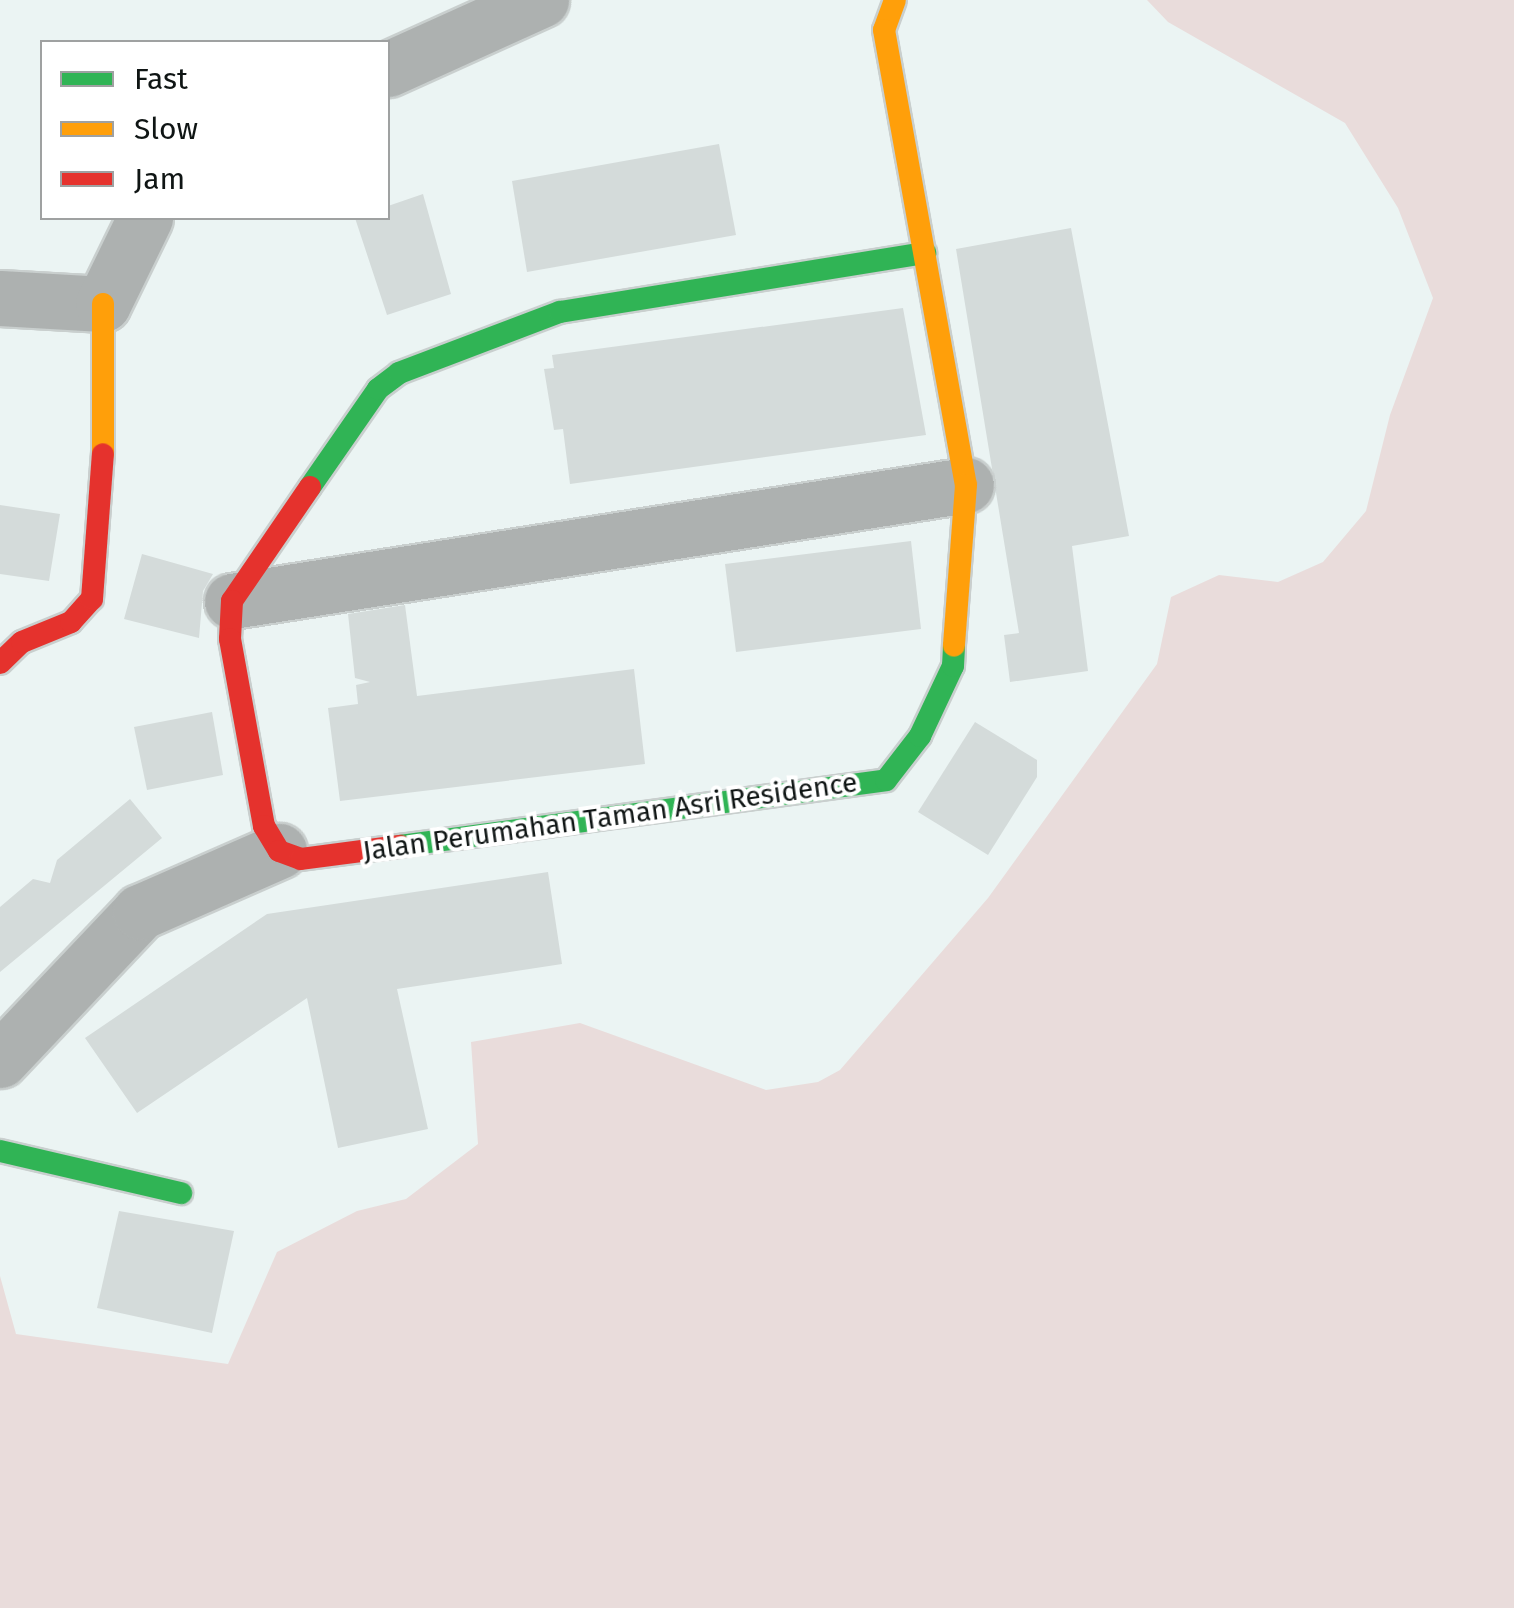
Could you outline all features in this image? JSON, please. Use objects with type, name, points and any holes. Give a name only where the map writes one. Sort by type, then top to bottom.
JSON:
[{"type":"street","points":[[390,67],[540,0]]},
{"type":"street","name":"Jalan Perumahan Taman Asri Residence","points":[[279,851],[301,859],[886,780],[920,736],[954,666],[966,485],[884,30],[895,0]]},
{"type":"street","points":[[0,663],[22,642],[72,622],[92,599],[103,469],[103,304],[144,220]]},
{"type":"street","points":[[0,1060],[140,912],[279,851],[264,826],[230,640],[232,601],[378,389],[398,373],[560,312],[925,252]]},
{"type":"street","points":[[0,298],[103,304]]},
{"type":"street","points":[[232,601],[966,485]]},
{"type":"street","points":[[0,1151],[181,1193]]},
{"type":"shaded area","points":[[1147,0],[1514,0],[1514,1608],[0,1608],[0,1276],[16,1334],[228,1364],[277,1252],[357,1211],[406,1199],[478,1144],[471,1042],[580,1023],[766,1090],[818,1082],[840,1070],[988,898],[1157,664],[1171,597],[1219,575],[1278,582],[1323,562],[1366,511],[1390,415],[1433,298],[1398,208],[1345,123],[1168,22]]},
{"type":"building","points":[[719,144],[736,235],[527,272],[512,181]]},
{"type":"building","points":[[423,194],[451,294],[387,315],[356,220],[390,220],[390,205]]},
{"type":"building","points":[[1071,228],[1129,536],[1072,546],[1088,671],[1010,682],[1004,635],[1019,633],[956,249]]},
{"type":"building","points":[[903,308],[926,435],[570,484],[563,429],[554,430],[544,369],[554,368],[552,355]]},
{"type":"building","points":[[0,505],[60,514],[49,581],[0,574]]},
{"type":"building","points":[[911,541],[921,629],[736,652],[725,564]]},
{"type":"building","points":[[142,554],[213,574],[203,591],[199,638],[124,619]]},
{"type":"building","points":[[405,605],[417,696],[634,669],[645,764],[340,801],[328,708],[358,704],[356,685],[370,682],[355,678],[348,614]]},
{"type":"building","points":[[212,712],[223,775],[147,790],[134,727]]},
{"type":"building","points":[[975,722],[1037,760],[1037,777],[988,855],[918,812]]},
{"type":"building","points":[[130,799],[162,838],[0,972],[0,907],[33,879],[50,883],[57,860]]},
{"type":"building","points":[[548,872],[562,964],[397,989],[428,1129],[338,1148],[307,998],[137,1113],[85,1038],[267,914]]},
{"type":"building","points":[[119,1211],[234,1231],[212,1333],[97,1308]]},
{"type":"traffic: fast","points":[[310,487],[378,389],[399,373],[560,312],[925,253]]},
{"type":"traffic: fast","points":[[400,846],[886,780],[920,736],[953,666],[954,646]]},
{"type":"traffic: fast","points":[[0,1151],[181,1193]]},
{"type":"traffic: slow","points":[[895,0],[884,30],[966,485],[954,646]]},
{"type":"traffic: slow","points":[[103,304],[103,454]]},
{"type":"traffic: jam","points":[[0,663],[22,642],[71,622],[92,599],[103,454]]},
{"type":"traffic: jam","points":[[310,487],[232,601],[230,639],[264,826],[279,851],[301,859],[400,846]]}]
